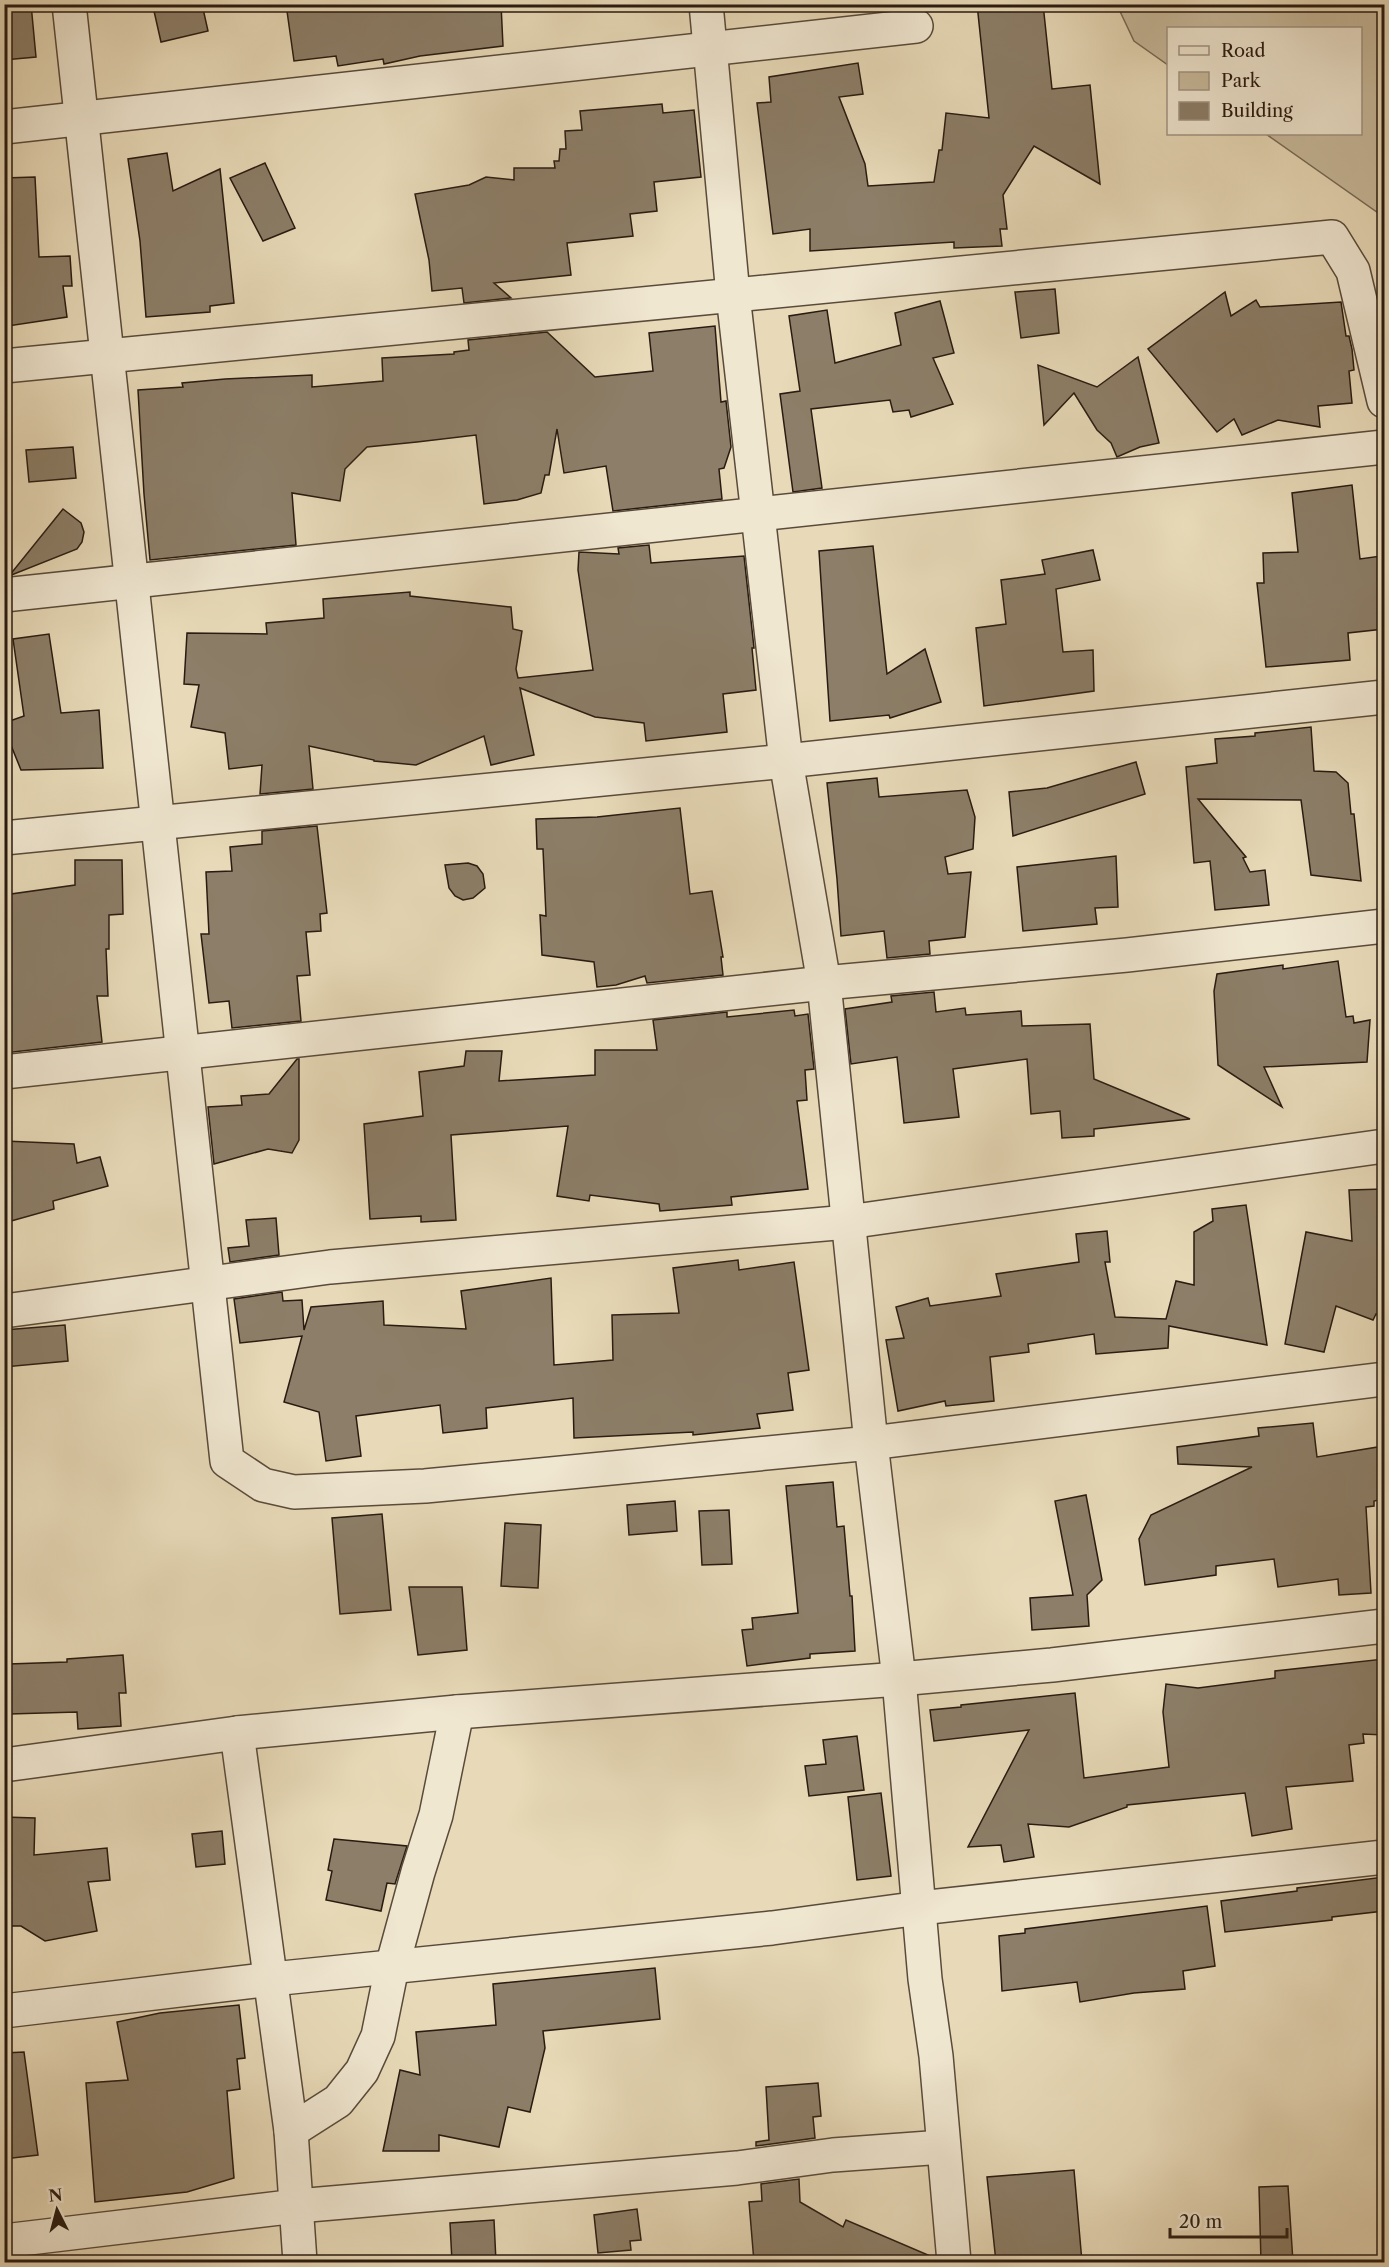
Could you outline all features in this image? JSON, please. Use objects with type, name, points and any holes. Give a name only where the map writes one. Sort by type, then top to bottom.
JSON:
[{"type":"street","points":[[69,4],[227,1461],[262,1485],[294,1492],[425,1486],[871,1443],[1384,1379]]},
{"type":"street","points":[[706,4],[733,295],[786,761],[824,984],[871,1443],[899,1679],[925,1979],[936,2056],[954,2262]]},
{"type":"street","points":[[4,128],[916,26]]},
{"type":"street","points":[[4,366],[1332,237],[1353,271],[1384,401]]},
{"type":"street","points":[[4,595],[1384,447]]},
{"type":"street","points":[[4,838],[786,761],[1384,697]]},
{"type":"street","points":[[4,1072],[824,984],[1127,956],[1384,926]]},
{"type":"street","points":[[4,1311],[330,1267],[848,1222],[1384,1146]]},
{"type":"street","points":[[4,1765],[237,1733],[457,1712],[899,1679],[1052,1665],[1384,1626]]},
{"type":"street","points":[[291,2131],[338,2101],[362,2071],[378,2036],[392,1967],[436,1815],[457,1712]]},
{"type":"street","points":[[237,1733],[291,2131],[300,2262]]},
{"type":"street","points":[[4,2011],[272,1979],[772,1928],[920,1908],[1384,1857]]},
{"type":"street","points":[[4,2241],[297,2206],[737,2168],[832,2155],[943,2147]]},
{"type":"green space","points":[[1117,5],[1384,5],[1384,217],[1267,135],[1362,135],[1362,27],[1167,27],[1167,64],[1134,41]]},
{"type":"building","points":[[4,4],[31,4],[36,57],[4,60]]},
{"type":"building","points":[[184,4],[202,4],[208,31],[161,42],[154,11]]},
{"type":"building","points":[[286,4],[501,4],[503,46],[420,56],[384,64],[383,59],[338,66],[336,56],[294,61]]},
{"type":"building","points":[[977,4],[1043,4],[1052,89],[1090,85],[1100,184],[1034,146],[1003,195],[1007,229],[1000,229],[1002,246],[954,248],[954,242],[810,251],[810,229],[773,234],[757,103],[771,102],[769,77],[858,63],[863,94],[839,97],[865,164],[868,186],[934,182],[939,150],[942,150],[946,113],[989,118]]},
{"type":"building","points":[[662,104],[663,113],[694,110],[701,177],[654,182],[657,211],[630,214],[633,236],[567,243],[571,275],[494,283],[511,298],[464,303],[462,288],[432,291],[429,260],[415,194],[469,185],[486,177],[514,180],[514,168],[555,168],[554,161],[559,161],[560,149],[566,149],[565,131],[582,130],[580,111]]},
{"type":"building","points":[[167,153],[173,191],[220,169],[234,303],[210,306],[210,312],[146,317],[140,241],[128,159]]},
{"type":"building","points":[[265,163],[295,228],[263,241],[230,178]]},
{"type":"building","points":[[35,177],[39,257],[70,256],[72,286],[63,286],[67,317],[8,326],[4,302],[4,178]]},
{"type":"building","points":[[1055,289],[1059,333],[1021,338],[1015,292]]},
{"type":"building","points":[[1225,292],[1231,316],[1256,300],[1260,307],[1341,302],[1346,336],[1349,336],[1352,349],[1354,370],[1349,371],[1352,403],[1318,406],[1320,427],[1278,420],[1242,435],[1234,419],[1217,432],[1148,349]]},
{"type":"building","points":[[940,301],[954,353],[933,358],[953,404],[911,417],[909,410],[893,412],[890,400],[811,409],[822,488],[793,492],[780,394],[800,391],[789,316],[827,310],[835,363],[901,345],[895,313]]},
{"type":"building","points":[[715,326],[721,402],[726,401],[731,447],[724,468],[719,469],[722,499],[613,511],[606,466],[564,473],[557,429],[549,475],[545,475],[541,493],[517,500],[484,504],[476,435],[367,447],[345,469],[340,501],[292,493],[296,545],[150,560],[138,390],[183,387],[182,383],[225,379],[312,375],[312,387],[383,381],[382,358],[454,354],[454,352],[469,350],[468,340],[547,332],[595,377],[653,371],[649,333]]},
{"type":"building","points":[[1138,357],[1159,443],[1140,447],[1117,457],[1111,443],[1097,430],[1074,393],[1044,425],[1038,365],[1097,387]]},
{"type":"building","points":[[73,447],[76,478],[29,482],[26,450]]},
{"type":"building","points":[[1352,485],[1360,559],[1381,556],[1384,583],[1384,629],[1348,633],[1350,660],[1266,667],[1257,583],[1264,583],[1263,553],[1298,552],[1292,493]]},
{"type":"building","points":[[63,509],[81,523],[84,532],[82,542],[77,549],[9,576]]},
{"type":"building","points":[[649,545],[651,563],[744,556],[756,690],[723,694],[727,732],[646,741],[644,723],[595,717],[520,688],[534,755],[491,765],[484,736],[416,765],[374,761],[309,746],[313,789],[260,794],[262,765],[229,769],[225,733],[191,727],[199,685],[184,684],[187,633],[267,634],[266,623],[324,618],[323,599],[410,592],[410,596],[511,607],[513,629],[522,631],[516,669],[518,678],[593,670],[578,570],[579,552],[619,554],[618,548]]},
{"type":"building","points":[[873,546],[887,674],[925,649],[941,702],[890,718],[889,715],[830,721],[819,551]]},
{"type":"building","points":[[1093,550],[1100,580],[1056,589],[1063,652],[1093,650],[1094,691],[984,706],[976,628],[1006,624],[1001,580],[1045,574],[1042,560]]},
{"type":"building","points":[[49,634],[61,713],[99,710],[103,768],[21,770],[4,728],[4,723],[24,716],[13,639]]},
{"type":"building","points":[[1311,727],[1314,771],[1336,772],[1348,783],[1351,814],[1354,814],[1361,881],[1311,875],[1301,800],[1198,799],[1246,857],[1243,858],[1250,872],[1265,870],[1269,905],[1215,910],[1210,861],[1194,863],[1186,767],[1217,763],[1215,739],[1255,736],[1255,733]]},
{"type":"building","points":[[1136,762],[1145,794],[1013,836],[1009,792],[1047,788]]},
{"type":"building","points":[[877,778],[879,797],[967,790],[975,817],[973,849],[945,857],[948,874],[971,872],[965,937],[929,941],[930,954],[887,958],[884,931],[841,936],[827,783]]},
{"type":"building","points":[[680,808],[690,894],[712,891],[723,957],[721,957],[723,975],[647,983],[645,976],[616,985],[597,987],[594,962],[542,955],[540,915],[546,916],[543,849],[537,849],[536,819],[597,817]]},
{"type":"building","points":[[317,826],[327,913],[320,914],[321,931],[306,932],[310,975],[297,976],[301,1021],[232,1028],[229,1001],[209,1003],[201,934],[209,934],[206,872],[232,871],[230,847],[262,844],[262,831]]},
{"type":"building","points":[[1116,856],[1118,907],[1095,908],[1097,924],[1023,931],[1017,867]]},
{"type":"building","points":[[75,860],[122,860],[123,914],[109,915],[109,949],[106,949],[108,996],[97,996],[102,1042],[4,1053],[4,895],[75,885]]},
{"type":"building","points":[[468,863],[477,866],[483,874],[485,888],[473,898],[463,900],[455,896],[449,888],[445,865]]},
{"type":"building","points":[[1338,961],[1346,1017],[1353,1016],[1354,1023],[1370,1020],[1367,1062],[1264,1067],[1282,1107],[1218,1065],[1214,991],[1217,974],[1283,965],[1283,969]]},
{"type":"building","points":[[934,992],[936,1012],[965,1008],[966,1015],[1021,1011],[1022,1026],[1090,1024],[1094,1079],[1190,1119],[1094,1129],[1094,1136],[1062,1138],[1060,1111],[1031,1114],[1027,1059],[953,1069],[959,1117],[904,1123],[897,1057],[851,1064],[845,1009],[892,1002],[891,996]]},
{"type":"building","points":[[794,1010],[795,1016],[808,1014],[814,1069],[805,1070],[807,1100],[797,1101],[808,1189],[731,1197],[732,1205],[660,1211],[659,1204],[590,1195],[589,1201],[557,1196],[568,1126],[451,1135],[456,1220],[421,1222],[421,1216],[370,1219],[364,1124],[423,1116],[419,1072],[464,1066],[466,1051],[502,1051],[499,1081],[595,1075],[595,1050],[657,1050],[653,1020],[727,1012],[727,1017]]},
{"type":"building","points":[[299,1059],[299,1140],[292,1153],[268,1149],[214,1164],[208,1107],[242,1105],[241,1096],[269,1094]]},
{"type":"building","points":[[4,1141],[74,1144],[77,1163],[100,1157],[108,1186],[53,1201],[54,1209],[4,1223]]},
{"type":"building","points":[[1384,1189],[1384,1318],[1376,1314],[1373,1320],[1336,1306],[1324,1352],[1285,1344],[1306,1232],[1352,1241],[1349,1190]]},
{"type":"building","points":[[1246,1205],[1267,1345],[1169,1326],[1168,1348],[1096,1354],[1094,1334],[1028,1344],[1029,1352],[990,1357],[994,1401],[946,1406],[945,1401],[898,1411],[886,1340],[904,1338],[896,1307],[928,1298],[930,1306],[1001,1296],[996,1274],[1079,1262],[1076,1234],[1107,1231],[1110,1262],[1105,1262],[1115,1317],[1166,1319],[1176,1281],[1194,1285],[1194,1232],[1213,1221],[1212,1209]]},
{"type":"building","points":[[276,1218],[279,1255],[230,1262],[228,1248],[249,1246],[246,1220]]},
{"type":"building","points":[[738,1260],[739,1270],[794,1262],[809,1370],[788,1373],[793,1410],[757,1414],[760,1428],[693,1435],[693,1432],[574,1438],[573,1398],[486,1408],[487,1428],[443,1433],[440,1405],[356,1416],[361,1456],[326,1461],[319,1412],[284,1402],[302,1336],[240,1343],[234,1299],[282,1292],[283,1301],[302,1300],[304,1330],[311,1307],[383,1301],[384,1325],[466,1329],[461,1291],[551,1278],[554,1365],[613,1360],[612,1315],[679,1313],[673,1268]]},
{"type":"building","points":[[65,1325],[68,1361],[4,1367],[4,1330]]},
{"type":"building","points":[[1313,1423],[1317,1457],[1384,1446],[1384,1499],[1374,1501],[1374,1506],[1366,1507],[1371,1593],[1339,1595],[1338,1579],[1278,1587],[1274,1559],[1216,1566],[1216,1575],[1145,1585],[1139,1539],[1151,1515],[1252,1467],[1178,1464],[1177,1447],[1259,1436],[1258,1428]]},
{"type":"building","points":[[833,1482],[837,1527],[844,1526],[850,1596],[852,1596],[855,1651],[810,1654],[810,1658],[747,1666],[742,1630],[753,1629],[752,1618],[798,1613],[786,1486]]},
{"type":"building","points":[[1086,1495],[1102,1580],[1087,1595],[1089,1626],[1032,1630],[1030,1598],[1073,1595],[1055,1501]]},
{"type":"building","points":[[675,1501],[677,1531],[629,1535],[627,1505]]},
{"type":"building","points":[[729,1510],[732,1564],[702,1565],[699,1511]]},
{"type":"building","points":[[382,1514],[391,1610],[340,1614],[332,1518]]},
{"type":"building","points":[[505,1523],[541,1525],[538,1588],[501,1586]]},
{"type":"building","points":[[409,1587],[462,1587],[467,1650],[418,1655]]},
{"type":"building","points":[[123,1655],[126,1693],[119,1693],[121,1726],[78,1729],[77,1712],[10,1714],[9,1664],[67,1662],[67,1659]]},
{"type":"building","points":[[1384,1659],[1384,1735],[1363,1734],[1364,1743],[1349,1745],[1353,1781],[1286,1787],[1292,1829],[1252,1836],[1245,1793],[1127,1805],[1127,1807],[1069,1827],[1028,1824],[1034,1857],[1004,1862],[1001,1845],[968,1847],[1029,1730],[934,1741],[930,1710],[1075,1693],[1084,1778],[1169,1767],[1163,1712],[1166,1684],[1198,1688],[1275,1678],[1275,1671]]},
{"type":"building","points":[[857,1736],[864,1790],[809,1796],[805,1766],[826,1764],[823,1740]]},
{"type":"building","points":[[881,1793],[891,1876],[857,1880],[848,1797]]},
{"type":"building","points":[[4,1817],[35,1818],[34,1855],[107,1848],[110,1880],[88,1882],[97,1931],[45,1941],[21,1926],[4,1926]]},
{"type":"building","points":[[222,1831],[225,1864],[196,1867],[192,1834]]},
{"type":"building","points":[[334,1839],[407,1846],[395,1884],[387,1883],[381,1911],[326,1900],[332,1871],[328,1870]]},
{"type":"building","points":[[1384,1877],[1384,1911],[1332,1917],[1332,1920],[1225,1932],[1221,1901]]},
{"type":"building","points":[[1207,1906],[1215,1966],[1183,1971],[1185,1989],[1134,1993],[1080,2002],[1077,1982],[1002,1991],[999,1936],[1025,1933],[1025,1929]]},
{"type":"building","points":[[655,1968],[660,2019],[543,2031],[545,2048],[530,2112],[508,2107],[499,2147],[439,2135],[439,2151],[383,2151],[400,2070],[420,2075],[416,2032],[496,2025],[493,1984]]},
{"type":"building","points":[[239,2005],[245,2058],[237,2059],[240,2089],[227,2091],[234,2178],[187,2192],[95,2202],[86,2083],[128,2080],[117,2022],[160,2013]]},
{"type":"building","points":[[24,2052],[38,2155],[4,2159],[4,2053]]},
{"type":"building","points":[[818,2083],[821,2116],[813,2117],[815,2138],[756,2146],[756,2142],[769,2140],[766,2087]]},
{"type":"building","points":[[1074,2170],[1082,2262],[996,2262],[987,2177]]},
{"type":"building","points":[[799,2179],[800,2202],[843,2227],[846,2220],[935,2258],[935,2262],[754,2262],[749,2202],[762,2201],[761,2184]]},
{"type":"building","points":[[1288,2186],[1293,2262],[1261,2262],[1259,2187]]},
{"type":"building","points":[[637,2209],[641,2240],[630,2241],[631,2250],[598,2253],[594,2215]]},
{"type":"building","points":[[494,2220],[496,2262],[452,2262],[450,2223]]}]
